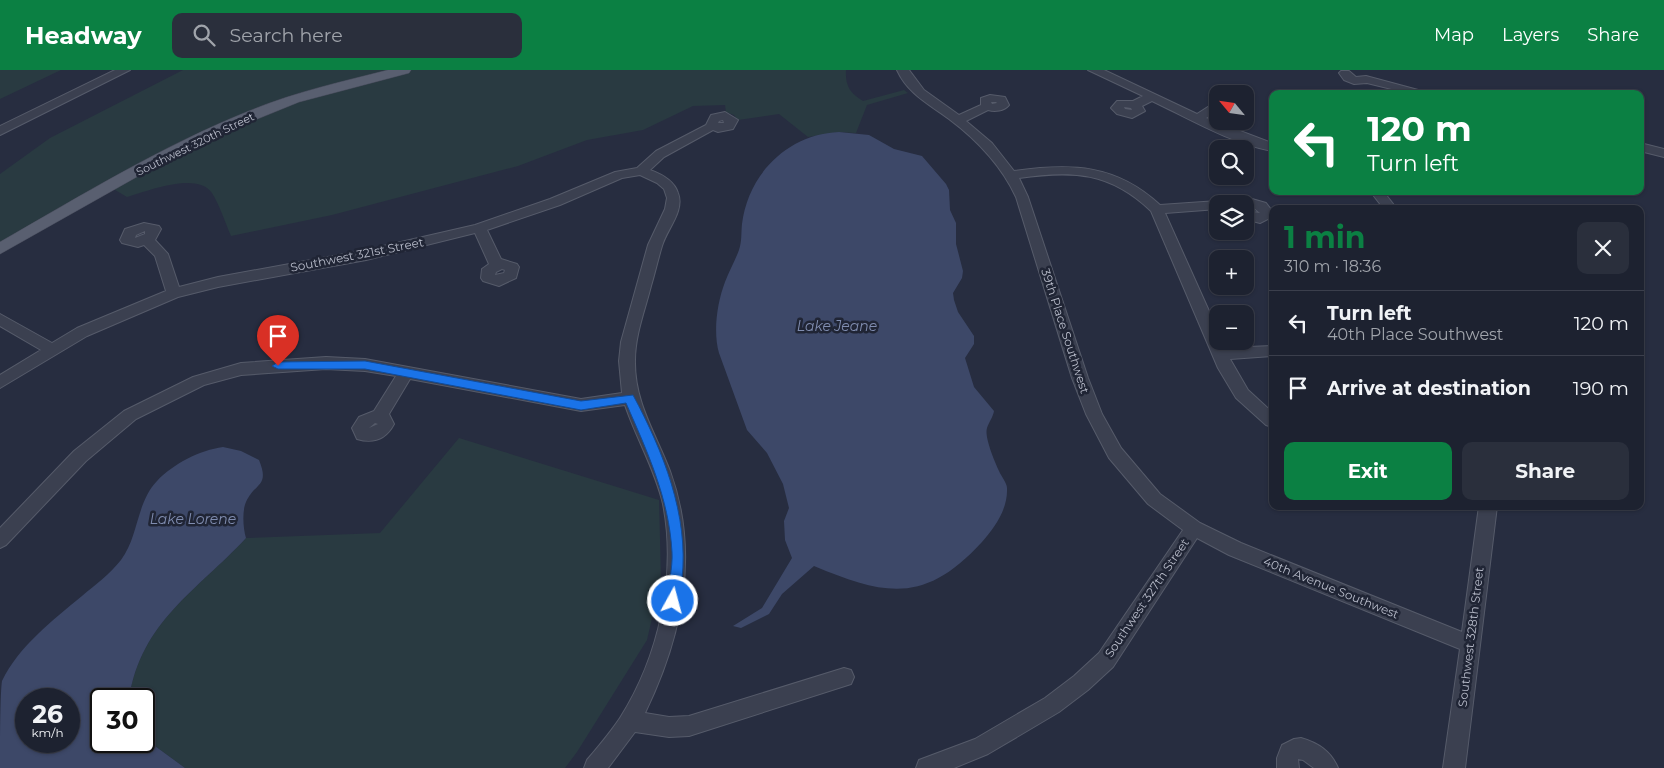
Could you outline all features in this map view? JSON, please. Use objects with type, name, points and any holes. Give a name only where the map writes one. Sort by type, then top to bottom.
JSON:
[{"type":"main road","name":"Southwest 320th Street","points":[[0,249],[145,167],[233,124],[294,99],[404,70]]},
{"type":"street","points":[[0,132],[124,70]]},
{"type":"street","name":"39th Place Southwest","points":[[903,70],[916,88],[958,120],[984,143],[1013,175],[1022,197],[1080,378],[1094,414],[1115,453],[1154,498],[1194,528]]},
{"type":"street","points":[[1094,70],[1238,137],[1269,146]]},
{"type":"street","points":[[1332,70],[1412,90]]},
{"type":"street","points":[[1349,90],[1356,75]]},
{"type":"street","points":[[1135,105],[1152,96]]},
{"type":"street","points":[[958,120],[987,106]]},
{"type":"street","points":[[1197,119],[1209,110]]},
{"type":"street","name":"Southwest 321st Street","points":[[0,382],[51,349],[112,319],[174,294],[218,282],[366,255],[479,228],[555,202],[619,175],[641,170],[660,154],[712,126]]},
{"type":"street","points":[[1644,148],[1664,153]]},
{"type":"street","points":[[1013,175],[1060,169],[1089,171],[1128,185],[1142,194],[1157,209],[1219,354],[1242,394],[1269,418]]},
{"type":"street","points":[[595,768],[630,721],[668,631],[678,553],[673,517],[662,472],[630,398],[626,360],[634,319],[657,239],[672,213],[673,198],[669,186],[656,176],[641,170]]},
{"type":"street","points":[[1380,195],[1388,205]]},
{"type":"street","points":[[1254,205],[1262,206],[1267,214],[1260,219],[1254,217]]},
{"type":"street","points":[[1157,209],[1209,206]]},
{"type":"street","points":[[479,228],[497,265]]},
{"type":"street","points":[[148,240],[161,254],[174,294]]},
{"type":"street","points":[[0,319],[51,349]]},
{"type":"street","points":[[1219,354],[1269,351]]},
{"type":"street","points":[[0,540],[63,472],[130,415],[199,381],[241,369],[336,364],[365,365],[581,405],[630,398]]},
{"type":"street","points":[[379,416],[406,373]]},
{"type":"street","name":"Southwest 328th Street","points":[[1454,768],[1470,644],[1483,510]]},
{"type":"street","name":"40th Avenue Southwest","points":[[1194,528],[1235,549],[1470,644]]},
{"type":"street","name":"Southwest 327th Street","points":[[927,768],[981,747],[1052,705],[1081,683],[1106,660],[1194,528]]},
{"type":"street","points":[[630,721],[669,727],[689,726],[844,677]]},
{"type":"street","points":[[1288,768],[1288,757],[1291,752],[1302,748],[1316,754],[1327,768]]},
{"type":"shaded area","points":[[0,70],[61,70],[0,99]]},
{"type":"shaded area","points":[[183,70],[846,70],[846,80],[849,88],[863,101],[904,90],[908,93],[867,105],[856,133],[839,132],[808,137],[779,114],[738,120],[734,115],[726,112],[725,105],[693,106],[643,130],[587,140],[518,166],[332,215],[231,236],[215,198],[205,187],[184,183],[171,184],[127,197],[110,187],[0,249],[0,174],[50,138]]},
{"type":"shaded area","points":[[459,438],[659,500],[661,579],[647,640],[565,768],[185,768],[155,746],[155,688],[131,688],[135,672],[145,648],[158,628],[174,609],[246,538],[380,533]]},
{"type":"water","name":"Lake Jeane","points":[[839,132],[869,135],[894,149],[922,156],[949,190],[950,210],[956,223],[956,244],[963,271],[962,278],[953,293],[954,300],[958,312],[974,336],[974,344],[965,358],[974,387],[994,411],[986,432],[990,450],[1007,486],[1007,496],[1003,510],[992,530],[961,562],[942,576],[923,585],[904,588],[884,588],[863,584],[814,566],[782,594],[769,614],[741,628],[733,626],[762,608],[792,558],[785,540],[784,521],[789,508],[783,484],[767,453],[747,430],[719,353],[716,336],[718,308],[725,282],[740,247],[746,206],[762,173],[787,149],[803,140],[820,134]]},
{"type":"water","name":"Lake Lorene","points":[[223,447],[241,451],[259,460],[263,475],[262,480],[246,502],[244,510],[246,538],[174,609],[158,628],[145,648],[135,672],[131,688],[90,688],[90,753],[155,753],[155,746],[185,768],[0,768],[1,687],[9,668],[37,634],[102,579],[121,560],[131,541],[145,499],[157,481],[179,464],[205,451]]},
{"type":"route","points":[[278,366],[326,363],[365,365],[581,405],[630,398],[662,472],[673,517],[678,553],[673,601]]}]
